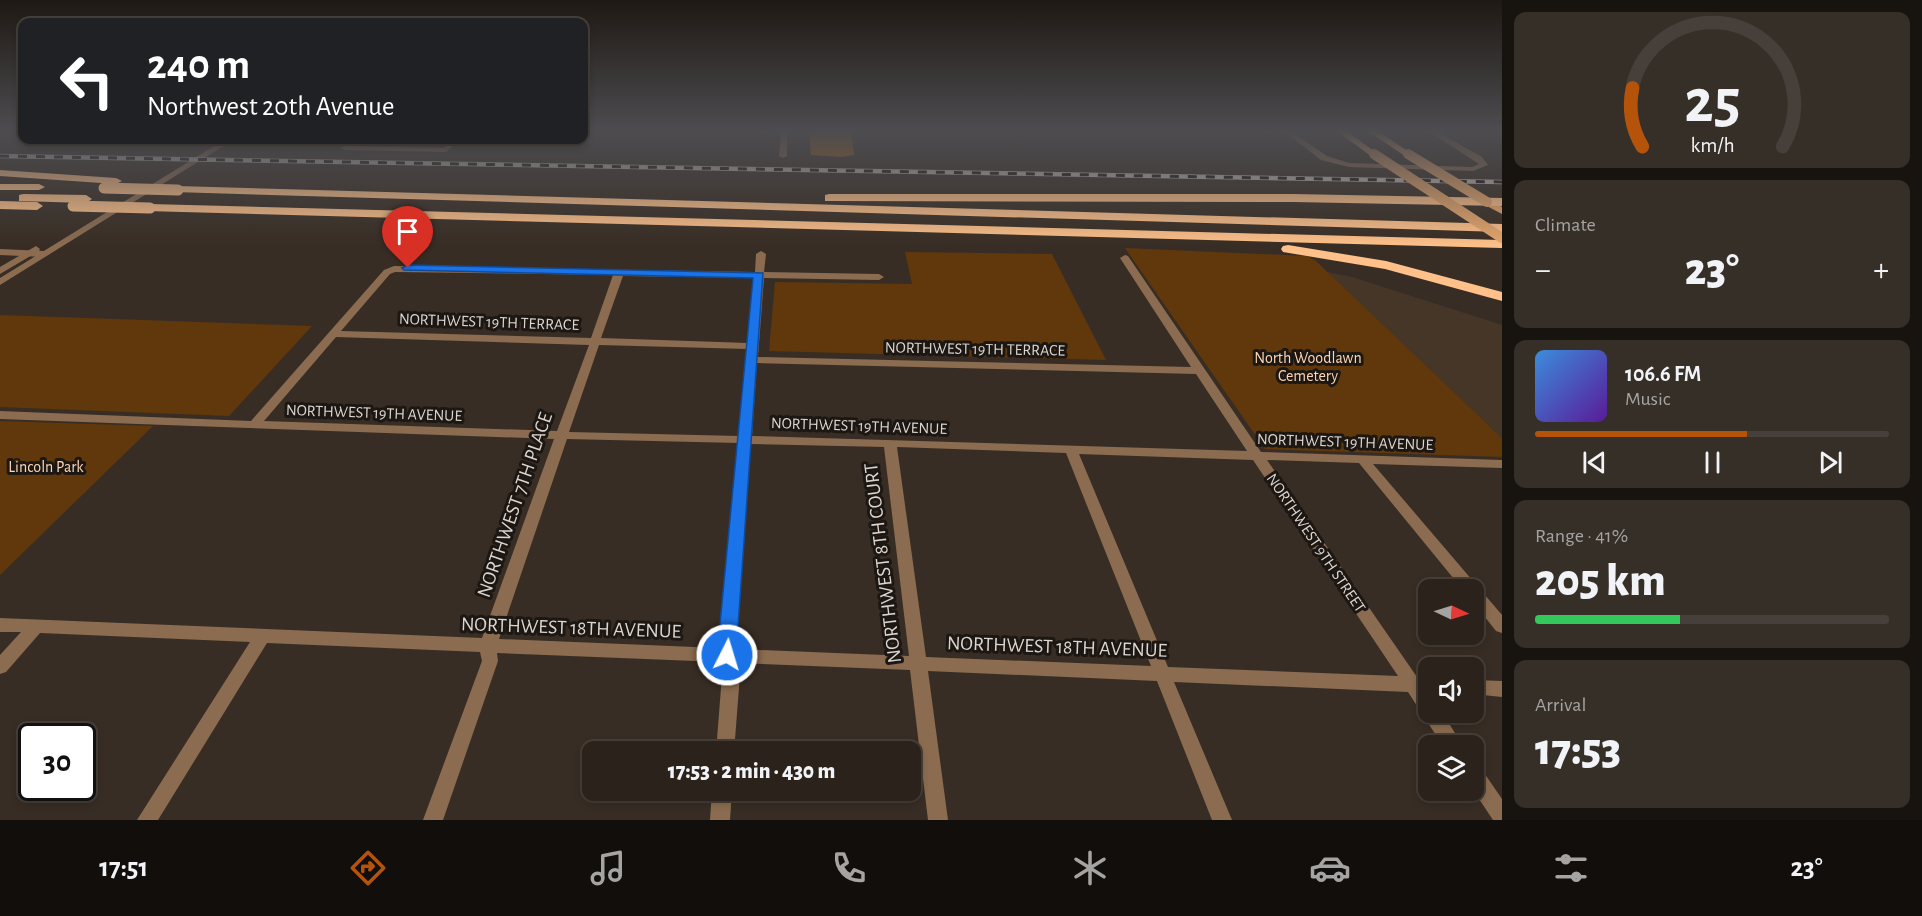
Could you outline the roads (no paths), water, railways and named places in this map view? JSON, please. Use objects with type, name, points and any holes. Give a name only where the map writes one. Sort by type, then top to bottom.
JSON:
[{"type":"highway","points":[[0,173],[116,181]]},
{"type":"highway","points":[[0,178],[1502,220]]},
{"type":"highway","points":[[0,185],[1502,228]]},
{"type":"highway","points":[[0,196],[1502,237]]},
{"type":"highway","points":[[778,199],[877,196],[1293,198],[1502,202]]},
{"type":"highway","points":[[0,205],[1502,245]]},
{"type":"highway","points":[[993,231],[1107,243],[1256,247],[1305,251],[1395,267],[1502,297]]},
{"type":"main road","points":[[1398,170],[1502,237]]},
{"type":"main road","points":[[1435,170],[1502,211]]},
{"type":"street","points":[[0,271],[169,170]]},
{"type":"street","points":[[0,282],[173,170]]},
{"type":"street","points":[[0,252],[44,254]]},
{"type":"street","points":[[726,741],[731,675],[727,655],[761,254]]},
{"type":"street","name":"NORTHWEST 9TH STREET","points":[[1125,258],[1198,371],[1418,682]]},
{"type":"street","points":[[254,426],[387,272],[394,269],[879,277]]},
{"type":"street","name":"NORTHWEST 7TH PLACE","points":[[433,820],[490,661],[488,646],[560,448],[561,435],[619,273]]},
{"type":"street","name":"NORTHWEST 19TH TERRACE","points":[[332,334],[595,341],[752,353],[1198,371]]},
{"type":"street","name":"NORTHWEST 19TH AVENUE","points":[[0,415],[166,420],[254,426],[890,443],[1502,464]]},
{"type":"street","name":"NORTHWEST 8TH COURT","points":[[890,443],[938,820]]},
{"type":"street","points":[[1071,449],[1222,820]]},
{"type":"street","points":[[1362,459],[1463,579]]},
{"type":"street","points":[[1484,604],[1502,626]]},
{"type":"street","name":"NORTHWEST 18TH AVENUE","points":[[0,625],[1162,672],[1418,685]]},
{"type":"street","points":[[0,667],[35,628]]},
{"type":"street","points":[[147,820],[262,637]]},
{"type":"street","points":[[1484,688],[1502,689]]},
{"type":"street","points":[[1484,789],[1502,816]]},
{"type":"street","points":[[720,820],[721,801]]},
{"type":"railway","points":[[824,170],[1502,182]]},
{"type":"park label","name":"North Woodlawn Cemetery","points":[[1308,367]]},
{"type":"park label","name":"Lincoln Park","points":[[46,467]]}]
